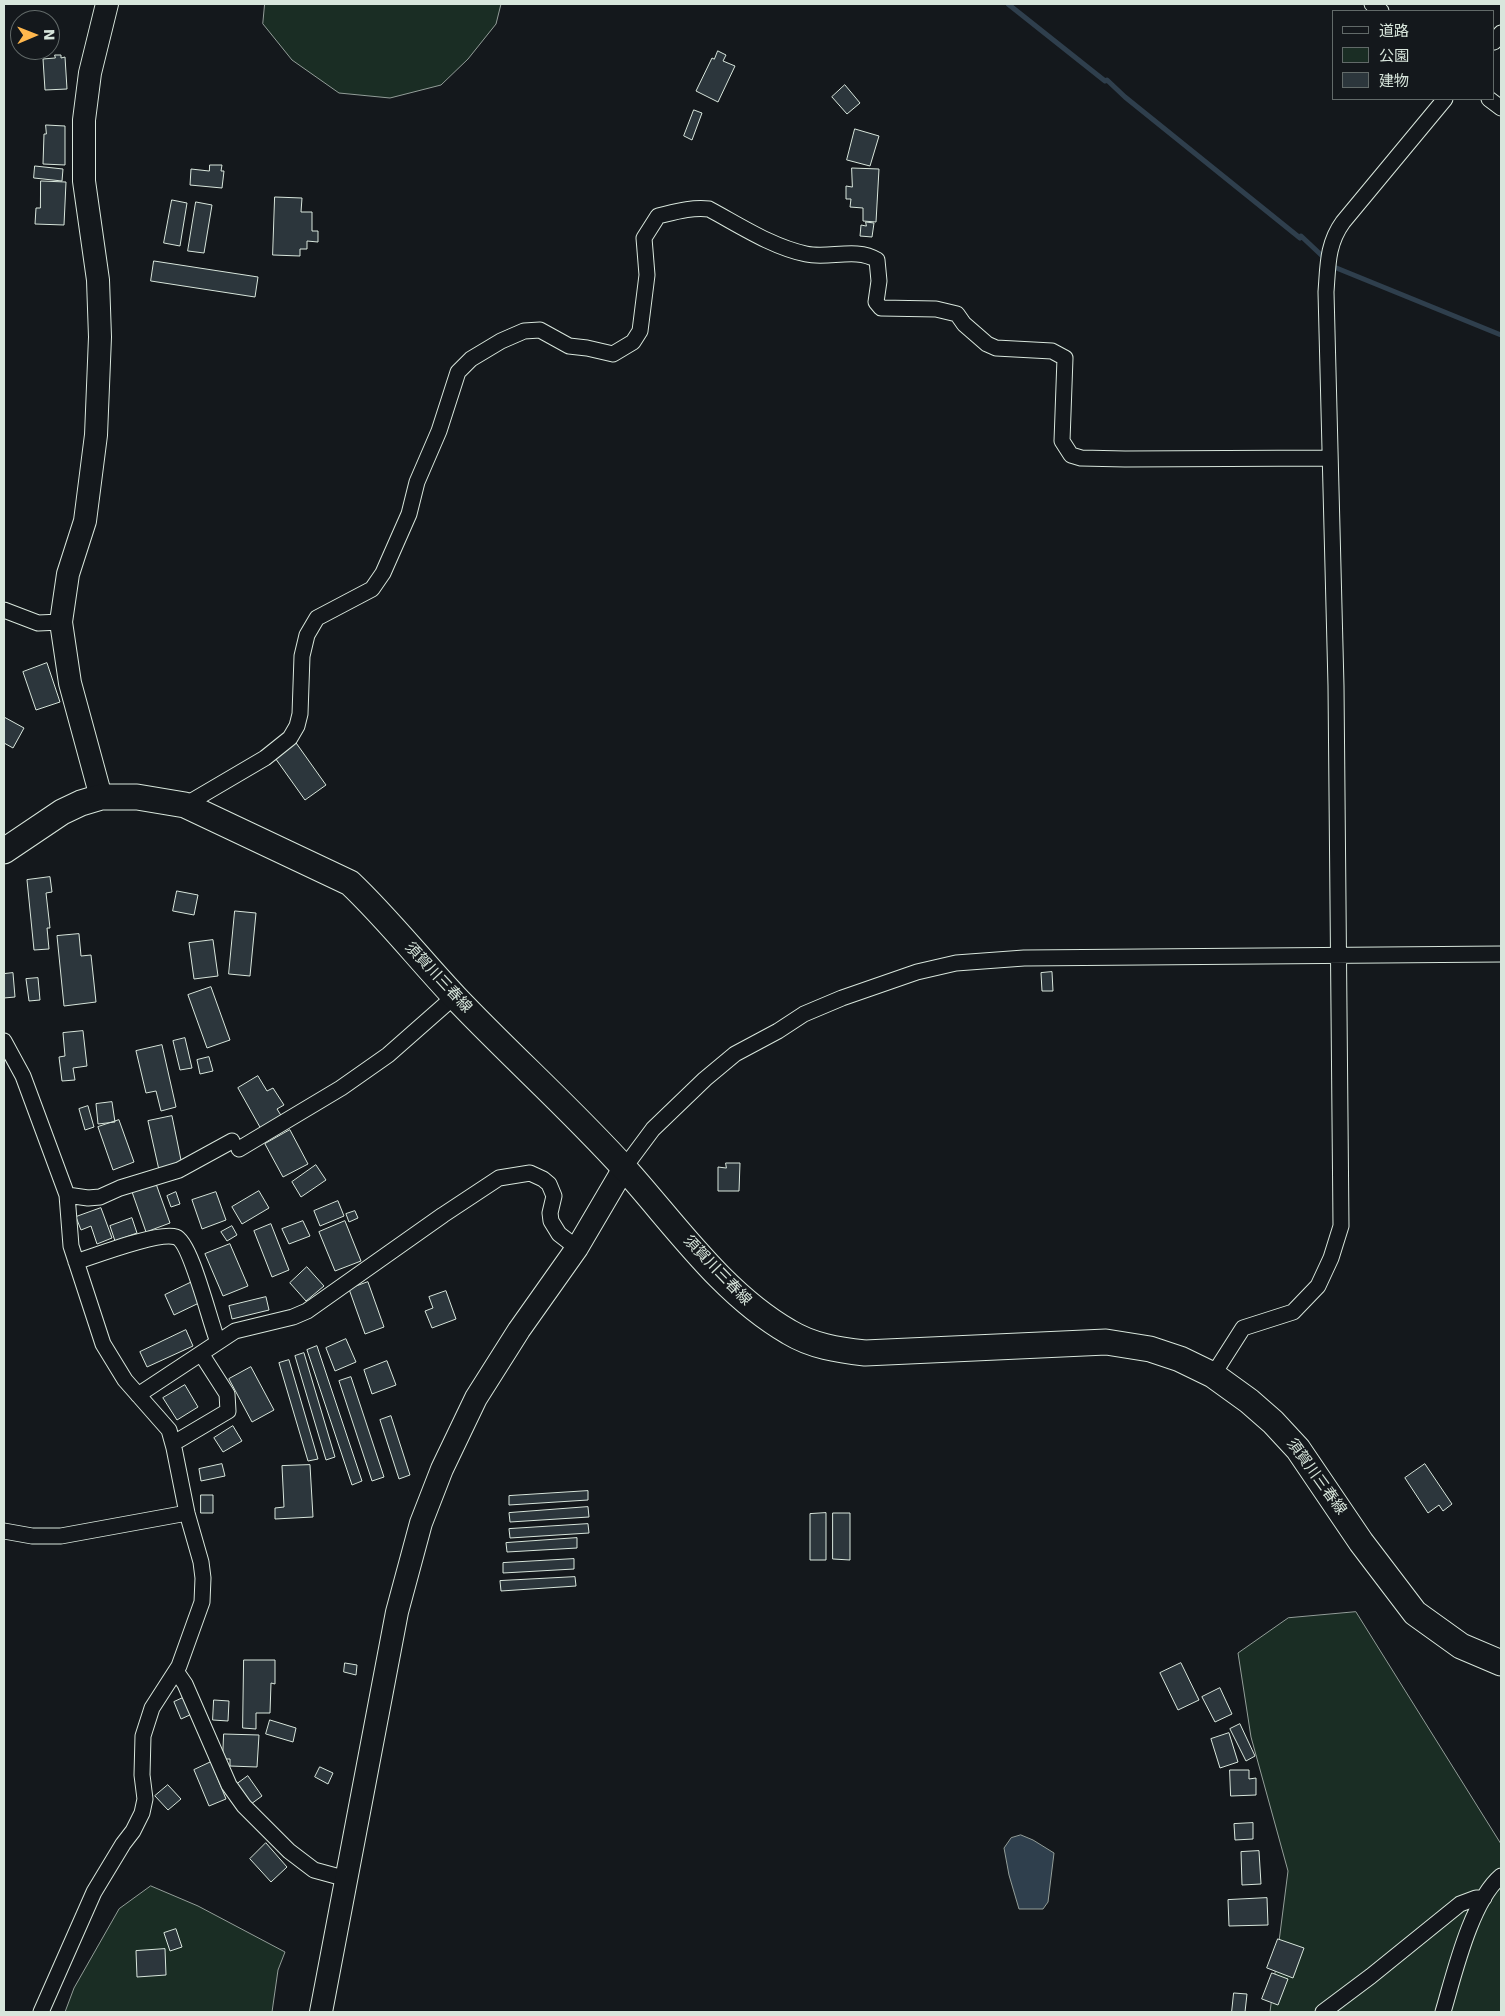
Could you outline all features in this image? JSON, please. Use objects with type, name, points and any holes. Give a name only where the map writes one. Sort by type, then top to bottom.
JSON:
[{"type":"main road","name":"須賀川三春線","points":[[4,851],[62,812],[82,803],[101,797],[137,797],[184,805],[350,883],[371,903],[454,996],[624,1168],[724,1282],[747,1304],[790,1333],[811,1343],[837,1350],[865,1353],[1106,1342],[1150,1349],[1180,1359],[1213,1375],[1273,1422],[1298,1449],[1361,1542],[1415,1613],[1461,1646],[1501,1663]]},
{"type":"street","points":[[101,797],[70,683],[61,622],[68,574],[85,521],[96,435],[100,337],[98,280],[84,181],[84,120],[90,73],[107,4]]},
{"type":"street","points":[[1213,1375],[1243,1328],[1293,1312],[1318,1286],[1331,1258],[1341,1226],[1336,677],[1326,292],[1329,251],[1334,234],[1342,222],[1444,100]]},
{"type":"street","points":[[1490,100],[1501,108]]},
{"type":"street","points":[[184,805],[265,758],[290,738],[297,726],[300,714],[302,656],[307,635],[317,618],[372,589],[383,573],[409,514],[418,482],[440,431],[458,372],[471,359],[501,341],[524,331],[540,330],[569,346],[613,354],[633,342],[640,331],[647,274],[644,238],[658,216],[682,210],[709,209],[792,250],[816,255],[862,254],[872,256],[877,260],[879,269],[876,302],[880,308],[936,309],[957,314],[964,324],[987,344],[996,348],[1052,351],[1065,358],[1062,441],[1071,455],[1081,458],[1125,459],[1330,458]]},
{"type":"street","points":[[4,610],[38,623],[61,622]]},
{"type":"street","points":[[321,2012],[397,1612],[421,1524],[442,1468],[476,1398],[519,1330],[577,1248],[624,1168],[653,1129],[705,1079],[735,1054],[778,1031],[804,1014],[842,998],[917,972],[956,963],[1024,958],[1501,954]]},
{"type":"street","points":[[67,1195],[88,1198],[100,1197],[120,1188],[179,1170],[235,1145],[341,1088],[388,1055],[454,996]]},
{"type":"street","points":[[4,1041],[23,1076],[67,1195],[69,1237],[103,1344],[125,1380],[168,1430],[187,1513],[201,1562],[203,1594],[180,1666],[152,1708],[143,1736],[142,1775],[145,1799],[138,1822],[94,1892],[40,2012]]},
{"type":"street","points":[[138,1395],[235,1332],[308,1311],[443,1214],[499,1178],[530,1173],[543,1178],[549,1184],[554,1196],[550,1213],[551,1221],[559,1234],[577,1248]]},
{"type":"street","points":[[76,1262],[123,1246],[165,1236],[176,1236],[185,1245],[191,1258],[218,1342]]},
{"type":"street","points":[[172,1442],[179,1440],[228,1411],[227,1394],[202,1355]]},
{"type":"street","points":[[4,1531],[32,1536],[61,1536],[187,1513]]},
{"type":"street","points":[[176,1671],[185,1684],[229,1785],[244,1806],[289,1851],[314,1870],[347,1879]]},
{"type":"street","points":[[1443,2012],[1465,1937],[1484,1898],[1501,1876]]},
{"type":"street","points":[[1323,2012],[1372,1976],[1460,1904],[1476,1898],[1484,1898]]},
{"type":"green space","points":[[265,4],[501,4],[496,24],[468,59],[441,85],[390,98],[339,93],[292,60],[263,24]]},
{"type":"green space","points":[[1356,1612],[1501,1844],[1501,2012],[1270,2012],[1288,1871],[1251,1737],[1238,1653],[1288,1618]]},
{"type":"green space","points":[[151,1886],[198,1906],[285,1952],[278,1970],[272,2012],[65,2012],[74,1988],[119,1909]]},
{"type":"water","points":[[1021,1835],[1054,1853],[1048,1902],[1043,1909],[1019,1909],[1009,1875],[1004,1848],[1011,1838]]},
{"type":"building","points":[[718,51],[726,55],[723,61],[735,66],[718,102],[696,91],[712,58],[714,59]]},
{"type":"building","points":[[60,55],[61,58],[65,57],[67,89],[45,90],[43,60],[60,60]]},
{"type":"building","points":[[845,85],[860,103],[847,114],[832,97]]},
{"type":"building","points":[[694,110],[702,113],[692,140],[684,136]]},
{"type":"building","points":[[46,125],[65,126],[65,165],[43,164]]},
{"type":"building","points":[[855,129],[879,136],[870,166],[847,160]]},
{"type":"building","points":[[210,165],[222,165],[221,171],[224,171],[222,188],[190,185],[191,169],[209,171]]},
{"type":"building","points":[[35,166],[63,169],[62,181],[34,178]]},
{"type":"building","points":[[852,168],[879,169],[876,222],[863,221],[863,208],[850,207],[851,199],[846,199],[846,186],[852,187]]},
{"type":"building","points":[[41,181],[66,182],[64,225],[35,224],[36,208],[40,208]]},
{"type":"building","points":[[275,197],[302,198],[301,212],[312,212],[312,231],[318,231],[318,242],[307,241],[307,249],[300,249],[300,256],[273,255]]},
{"type":"building","points":[[172,200],[187,203],[180,246],[164,243]]},
{"type":"building","points":[[196,202],[212,205],[204,253],[188,251]]},
{"type":"building","points":[[866,222],[874,223],[872,237],[860,236],[861,225],[866,226]]},
{"type":"building","points":[[154,261],[258,277],[255,297],[151,281]]},
{"type":"building","points":[[47,663],[60,702],[36,710],[23,672]]},
{"type":"building","points":[[4,717],[24,728],[13,748],[4,743]]},
{"type":"building","points":[[294,740],[326,785],[305,800],[273,755]]},
{"type":"building","points":[[50,877],[52,892],[46,893],[50,928],[47,928],[49,949],[34,950],[27,880]]},
{"type":"building","points":[[177,891],[198,895],[194,915],[173,911]]},
{"type":"building","points":[[235,911],[256,913],[250,976],[229,974]]},
{"type":"building","points":[[79,934],[81,956],[91,955],[96,1002],[64,1006],[57,936]]},
{"type":"building","points":[[213,940],[218,976],[194,979],[189,943]]},
{"type":"building","points":[[1052,972],[1053,991],[1042,991],[1041,973]]},
{"type":"building","points":[[13,973],[15,997],[4,998],[4,974]]},
{"type":"building","points":[[38,978],[40,1000],[29,1001],[26,979]]},
{"type":"building","points":[[211,987],[230,1040],[207,1048],[188,995]]},
{"type":"building","points":[[83,1031],[87,1066],[73,1068],[75,1080],[62,1081],[59,1057],[65,1056],[63,1033]]},
{"type":"building","points":[[185,1038],[192,1068],[180,1070],[173,1041]]},
{"type":"building","points":[[162,1045],[176,1107],[161,1111],[156,1091],[146,1093],[136,1051]]},
{"type":"building","points":[[209,1057],[213,1071],[200,1074],[197,1060]]},
{"type":"building","points":[[258,1076],[267,1091],[273,1088],[284,1105],[277,1109],[282,1117],[261,1129],[238,1088]]},
{"type":"building","points":[[112,1102],[115,1122],[98,1124],[96,1104]]},
{"type":"building","points":[[88,1106],[94,1127],[85,1130],[79,1109]]},
{"type":"building","points":[[172,1116],[182,1165],[159,1170],[148,1121]]},
{"type":"building","points":[[119,1120],[134,1162],[113,1170],[98,1127]]},
{"type":"building","points":[[290,1130],[308,1164],[283,1177],[265,1144]]},
{"type":"building","points":[[726,1163],[740,1163],[739,1191],[718,1191],[718,1167],[726,1168]]},
{"type":"building","points":[[316,1165],[326,1180],[301,1197],[292,1182]]},
{"type":"building","points":[[155,1181],[170,1223],[146,1232],[131,1189]]},
{"type":"building","points":[[259,1191],[269,1208],[242,1224],[232,1207]]},
{"type":"building","points":[[176,1192],[180,1204],[171,1207],[167,1196]]},
{"type":"building","points":[[216,1192],[226,1220],[202,1229],[192,1200]]},
{"type":"building","points":[[338,1201],[344,1216],[320,1226],[314,1211]]},
{"type":"building","points":[[101,1208],[112,1238],[97,1244],[91,1226],[81,1230],[76,1217]]},
{"type":"building","points":[[355,1211],[358,1218],[349,1222],[346,1214]]},
{"type":"building","points":[[132,1218],[137,1233],[115,1241],[110,1226]]},
{"type":"building","points":[[303,1221],[310,1236],[289,1244],[282,1229]]},
{"type":"building","points":[[345,1221],[361,1261],[335,1271],[319,1232]]},
{"type":"building","points":[[271,1224],[289,1270],[272,1277],[254,1231]]},
{"type":"building","points":[[232,1226],[237,1235],[227,1241],[221,1232]]},
{"type":"building","points":[[230,1244],[248,1286],[223,1296],[205,1254]]},
{"type":"building","points":[[307,1267],[324,1286],[306,1301],[290,1283]]},
{"type":"building","points":[[192,1282],[201,1302],[174,1315],[165,1295]]},
{"type":"building","points":[[368,1282],[384,1327],[365,1334],[349,1289]]},
{"type":"building","points":[[446,1291],[456,1319],[432,1328],[425,1311],[433,1308],[429,1297]]},
{"type":"building","points":[[266,1297],[269,1310],[232,1319],[229,1306]]},
{"type":"building","points":[[186,1330],[193,1346],[147,1367],[140,1352]]},
{"type":"building","points":[[346,1339],[356,1362],[335,1371],[326,1348]]},
{"type":"building","points":[[317,1346],[362,1481],[352,1485],[307,1350]]},
{"type":"building","points":[[304,1353],[335,1457],[326,1460],[295,1356]]},
{"type":"building","points":[[289,1360],[318,1459],[308,1461],[279,1363]]},
{"type":"building","points":[[387,1361],[396,1385],[372,1394],[364,1370]]},
{"type":"building","points":[[251,1367],[274,1410],[252,1422],[229,1379]]},
{"type":"building","points":[[351,1377],[384,1477],[372,1481],[339,1381]]},
{"type":"building","points":[[185,1385],[198,1407],[177,1420],[163,1398]]},
{"type":"building","points":[[391,1416],[410,1475],[399,1479],[380,1420]]},
{"type":"building","points":[[233,1426],[242,1441],[223,1452],[214,1438]]},
{"type":"building","points":[[222,1464],[225,1476],[201,1481],[199,1469]]},
{"type":"building","points":[[1425,1464],[1452,1504],[1443,1511],[1439,1505],[1428,1513],[1405,1478]]},
{"type":"building","points":[[310,1465],[313,1517],[275,1519],[275,1508],[284,1507],[282,1466]]},
{"type":"building","points":[[588,1491],[588,1500],[509,1505],[509,1496]]},
{"type":"building","points":[[201,1495],[213,1495],[213,1513],[201,1513]]},
{"type":"building","points":[[588,1507],[589,1517],[510,1522],[509,1513]]},
{"type":"building","points":[[826,1513],[826,1560],[810,1560],[810,1514]]},
{"type":"building","points":[[833,1513],[850,1513],[850,1560],[833,1559]]},
{"type":"building","points":[[588,1524],[589,1533],[510,1538],[509,1529]]},
{"type":"building","points":[[577,1538],[577,1548],[507,1552],[506,1543]]},
{"type":"building","points":[[574,1559],[574,1569],[503,1573],[503,1563]]},
{"type":"building","points":[[575,1577],[576,1586],[501,1591],[500,1581]]},
{"type":"building","points":[[244,1660],[275,1660],[275,1684],[271,1683],[270,1713],[256,1713],[256,1729],[243,1728]]},
{"type":"building","points":[[345,1663],[357,1665],[356,1675],[344,1672]]},
{"type":"building","points":[[1181,1663],[1199,1700],[1178,1710],[1160,1673]]},
{"type":"building","points":[[1220,1688],[1232,1714],[1215,1722],[1202,1697]]},
{"type":"building","points":[[185,1697],[192,1714],[181,1719],[174,1702]]},
{"type":"building","points":[[214,1700],[229,1701],[228,1721],[213,1720]]},
{"type":"building","points":[[270,1720],[296,1728],[293,1742],[266,1734]]},
{"type":"building","points":[[1240,1724],[1255,1756],[1246,1761],[1230,1729]]},
{"type":"building","points":[[1229,1733],[1238,1762],[1220,1768],[1211,1739]]},
{"type":"building","points":[[224,1734],[259,1735],[257,1767],[230,1766],[230,1759],[223,1759]]},
{"type":"building","points":[[211,1762],[226,1799],[209,1806],[194,1770]]},
{"type":"building","points":[[320,1767],[333,1773],[328,1784],[315,1777]]},
{"type":"building","points":[[1230,1770],[1249,1770],[1249,1779],[1256,1778],[1256,1795],[1231,1796]]},
{"type":"building","points":[[248,1776],[262,1796],[251,1804],[237,1784]]},
{"type":"building","points":[[168,1785],[181,1799],[168,1810],[155,1796]]},
{"type":"building","points":[[1253,1823],[1253,1839],[1235,1840],[1234,1824]]},
{"type":"building","points":[[266,1843],[287,1867],[271,1882],[250,1859]]},
{"type":"building","points":[[1259,1851],[1261,1884],[1242,1885],[1241,1852]]},
{"type":"building","points":[[1267,1898],[1268,1925],[1229,1926],[1228,1900]]},
{"type":"building","points":[[176,1929],[182,1947],[170,1951],[164,1933]]},
{"type":"building","points":[[1278,1939],[1304,1948],[1293,1978],[1267,1968]]},
{"type":"building","points":[[165,1949],[166,1975],[137,1977],[136,1951]]},
{"type":"building","points":[[1272,1973],[1288,1979],[1278,2005],[1262,1999]]},
{"type":"building","points":[[1234,1993],[1247,1994],[1245,2012],[1232,2012]]},
{"type":"waterway","points":[[1008,4],[1105,81],[1107,80],[1125,97],[1300,238],[1301,236],[1334,267],[1501,335]]}]
